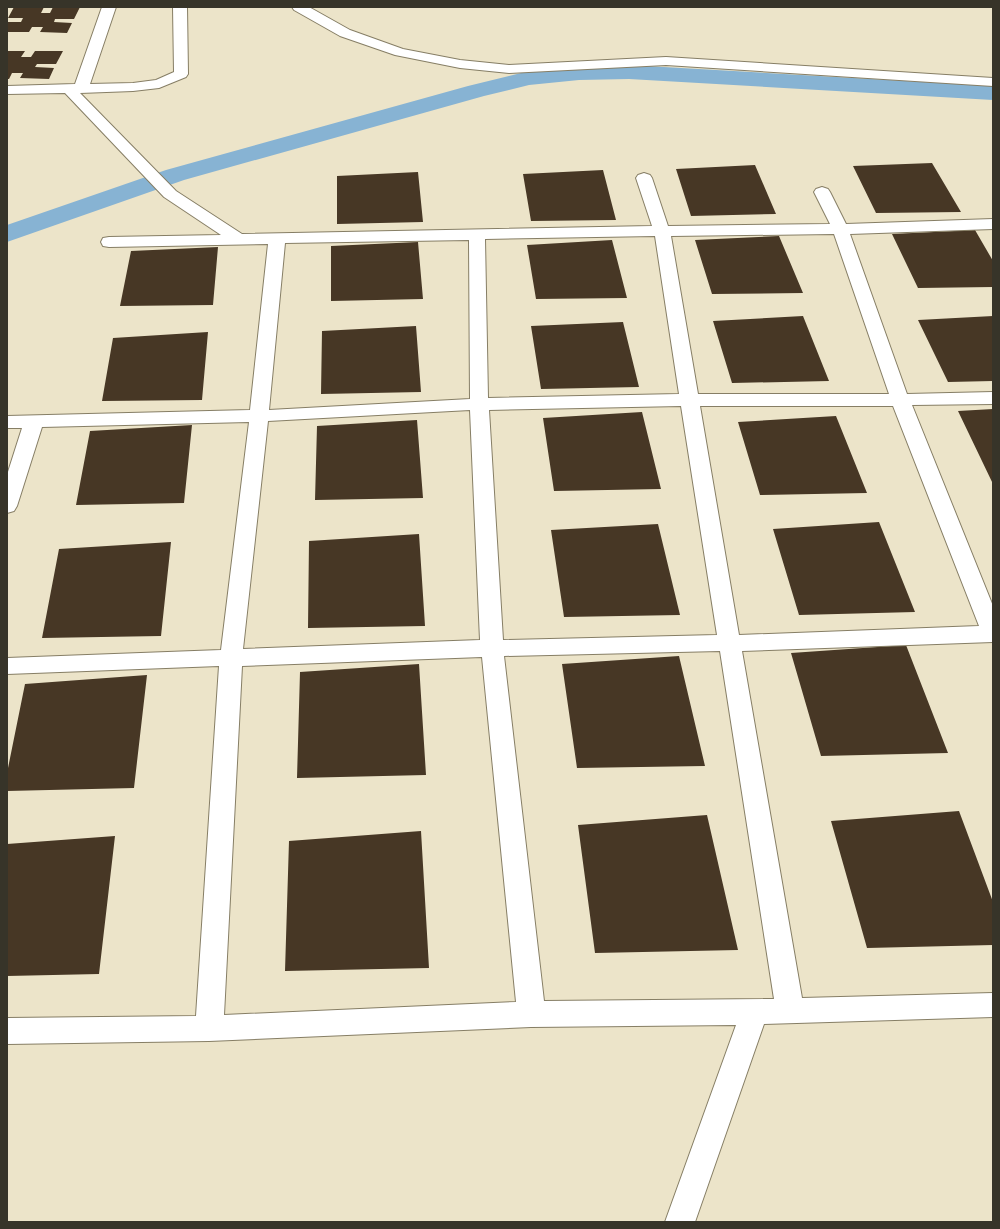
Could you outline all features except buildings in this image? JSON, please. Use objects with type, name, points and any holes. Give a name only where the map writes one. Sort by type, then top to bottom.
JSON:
[{"type":"street","points":[[74,88],[110,7]]},
{"type":"street","points":[[7,90],[133,87],[158,84],[181,74],[180,7]]},
{"type":"street","points":[[299,7],[345,33],[400,52],[460,64],[509,69],[666,61],[993,82]]},
{"type":"street","points":[[74,88],[144,168],[170,194],[238,239]]},
{"type":"street","points":[[644,178],[662,231],[790,1010]]},
{"type":"street","points":[[7,666],[492,648],[730,643],[993,634],[900,400],[840,229],[822,192]]},
{"type":"street","points":[[109,242],[840,229],[993,224]]},
{"type":"street","points":[[477,235],[479,404],[492,648],[530,1014]]},
{"type":"street","points":[[209,1028],[231,658],[259,416],[276,238]]},
{"type":"street","points":[[7,422],[259,416],[479,404],[690,400],[900,400],[993,398]]},
{"type":"street","points":[[7,506],[34,421]]},
{"type":"street","points":[[7,1031],[209,1028],[530,1014],[754,1012],[993,1005]]},
{"type":"street","points":[[680,1222],[754,1012]]},
{"type":"waterway","points":[[7,234],[175,175],[476,91],[529,78],[579,73],[629,72],[993,93]]}]
